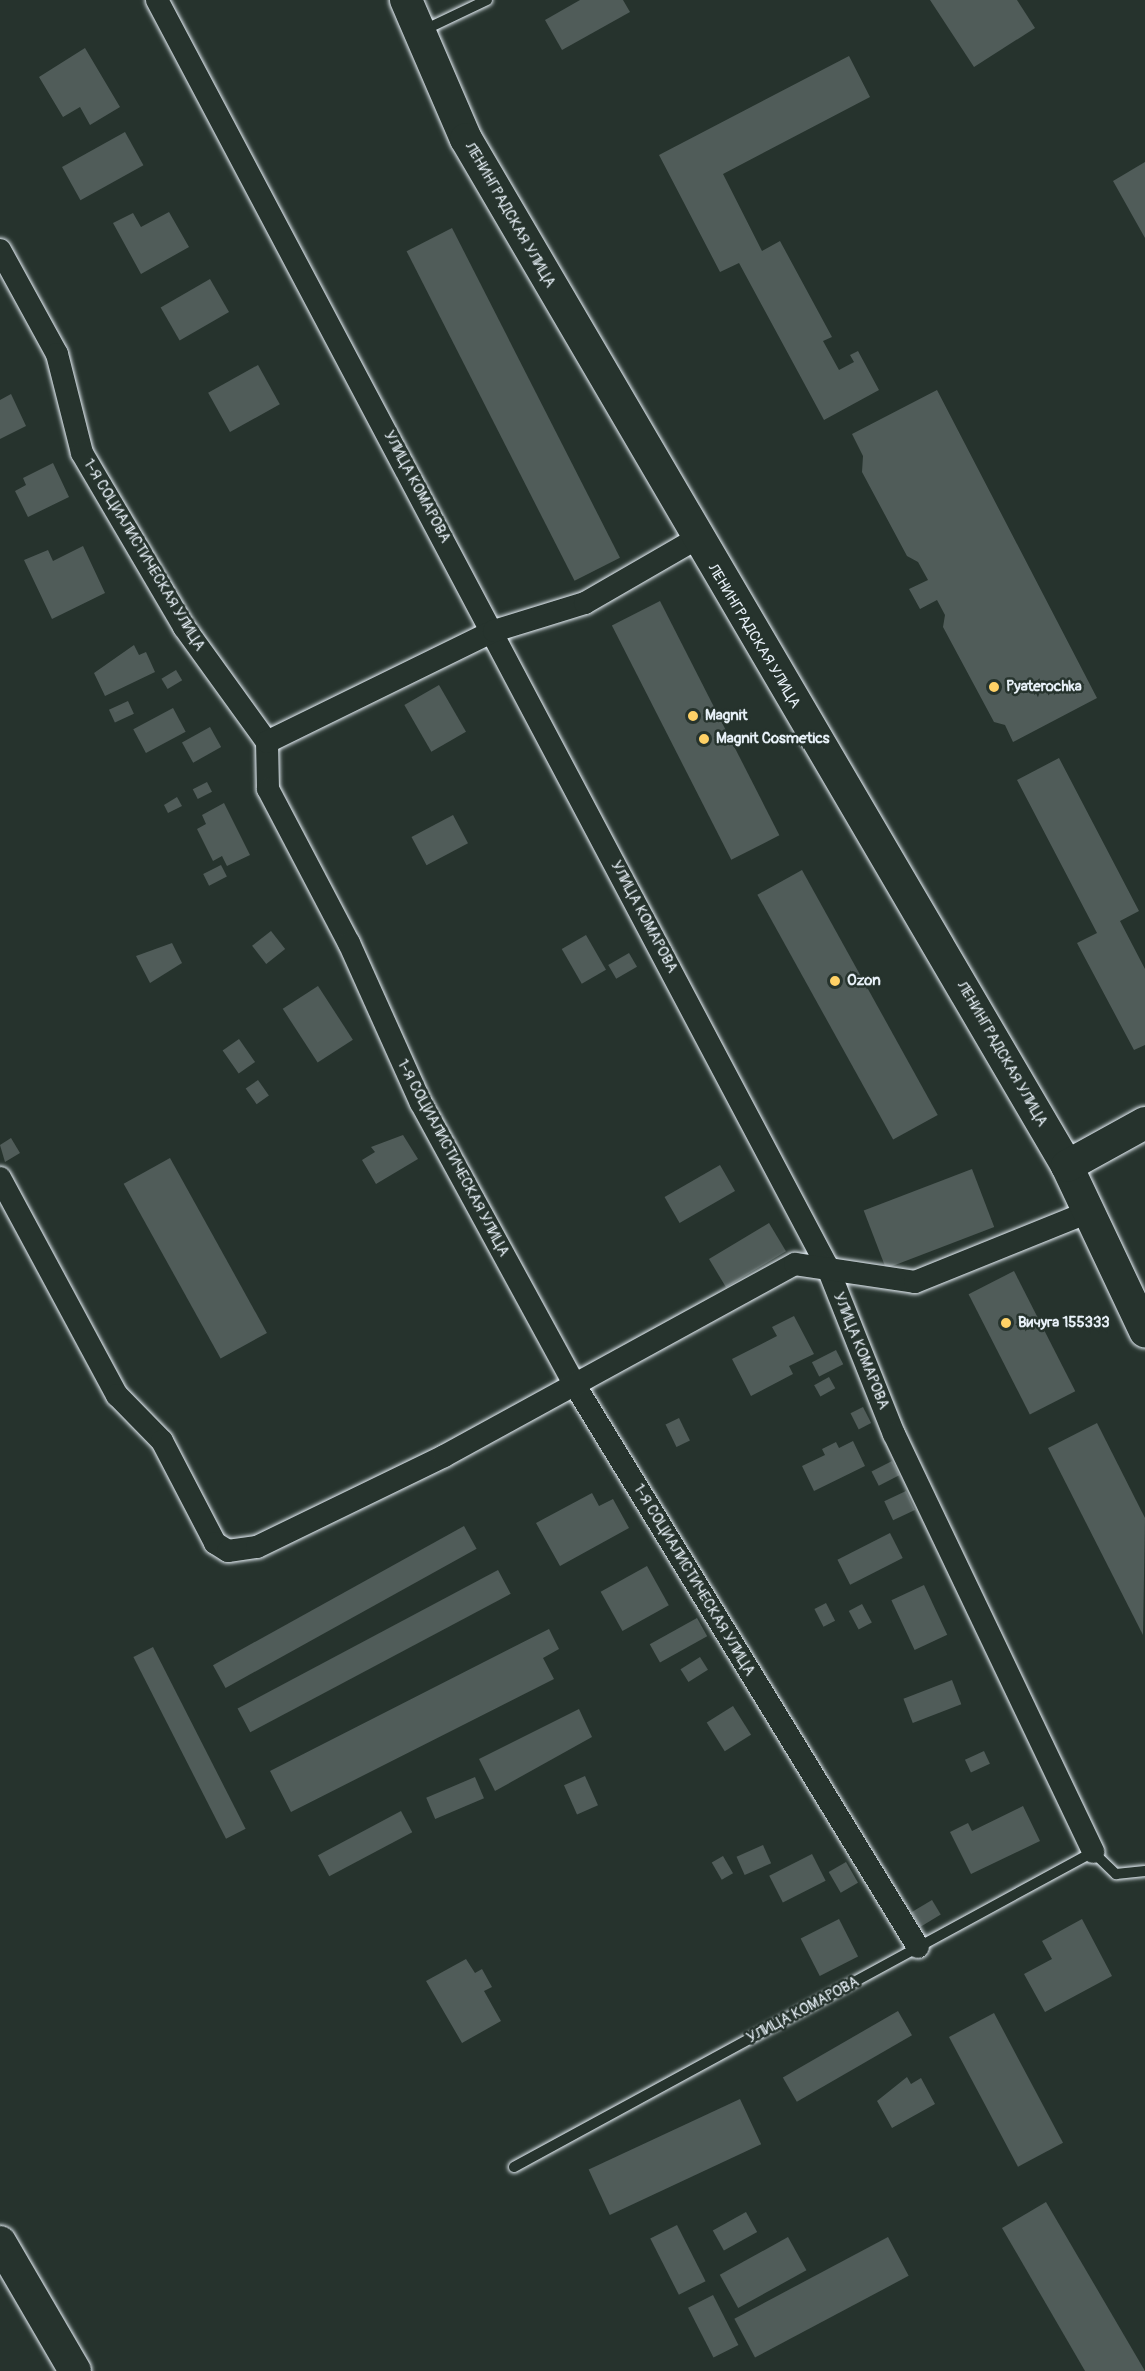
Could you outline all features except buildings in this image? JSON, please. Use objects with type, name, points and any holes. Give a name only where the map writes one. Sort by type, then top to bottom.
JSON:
[{"type":"main road","name":"ЛЕНИНГРАДСКАЯ УЛИЦА","points":[[406,0],[416,34],[466,139],[696,539],[1067,1167],[1145,1331]]},
{"type":"main road","points":[[1067,1167],[1145,1123]]},
{"type":"main road","points":[[3,2255],[75,2371]]},
{"type":"street","name":"УЛИЦА КОМАРОВА","points":[[157,0],[494,631],[827,1266],[894,1434],[1093,1852]]},
{"type":"street","name":"1-Я СОЦИАЛИСТИЧЕСКАЯ УЛИЦА","points":[[0,250],[57,354],[82,453],[184,627],[267,742],[268,789],[349,943],[421,1103],[576,1387],[918,1947]]},
{"type":"street","points":[[267,742],[494,631],[585,603],[696,539]]},
{"type":"street","points":[[0,1178],[117,1395],[162,1441],[215,1543],[228,1551],[282,1535],[576,1387],[795,1264],[827,1266],[893,1283],[915,1282],[1088,1212]]},
{"type":"lane","points":[[416,34],[487,0]]},
{"type":"lane","name":"УЛИЦА КОМАРОВА","points":[[514,2167],[1093,1852],[1116,1874],[1145,1870]]},
{"type":"place","name":"Pyaterochka","points":[[994,687]]},
{"type":"place","name":"Magnit","points":[[693,716]]},
{"type":"place","name":"Magnit Cosmetics","points":[[704,739]]},
{"type":"place","name":"Ozon","points":[[835,981]]},
{"type":"place","name":"Вичуга 155333","points":[[1006,1323]]}]
